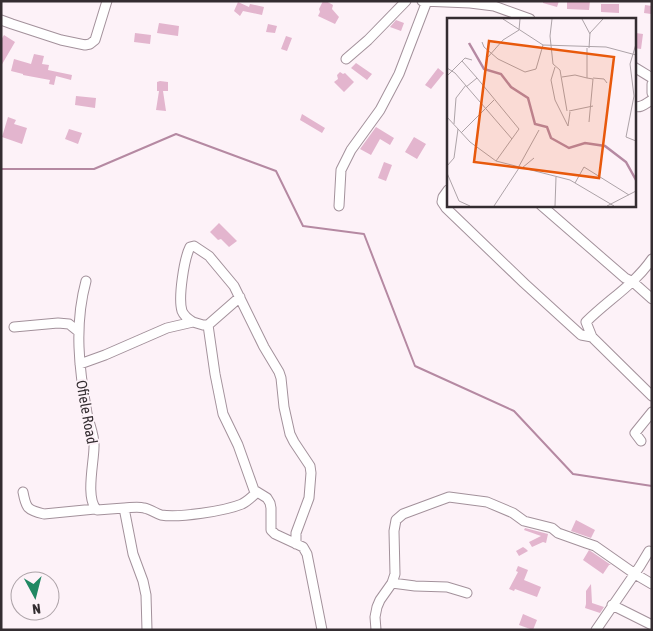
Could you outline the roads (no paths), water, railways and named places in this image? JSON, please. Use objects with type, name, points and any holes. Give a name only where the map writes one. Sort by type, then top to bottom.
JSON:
[{"type":"street","points":[[1,20],[61,40],[85,45],[90,44],[94,40],[107,1]]},
{"type":"street","points":[[346,59],[368,40],[406,1]]},
{"type":"street","points":[[422,1],[494,6],[527,18]]},
{"type":"street","points":[[339,206],[341,170],[351,150],[380,110],[399,74],[427,1]]},
{"type":"street","points":[[636,68],[652,78]]},
{"type":"street","points":[[652,84],[652,93]]},
{"type":"street","points":[[636,109],[652,100]]},
{"type":"street","points":[[447,192],[442,202],[446,208],[581,335],[592,337]]},
{"type":"street","points":[[541,206],[652,299]]},
{"type":"street","points":[[240,297],[208,325],[193,322],[184,316],[181,305],[184,265],[192,246],[210,256],[229,278],[240,297],[264,346],[279,372],[290,434],[311,469],[309,498],[296,533],[296,544]]},
{"type":"street","points":[[652,258],[633,282],[586,322],[592,337],[652,396]]},
{"type":"street","name":"Ofiele Road","points":[[86,281],[80,308],[80,364],[81,383],[94,446],[91,479],[92,502],[95,509]]},
{"type":"street","points":[[80,364],[167,328],[193,322]]},
{"type":"street","points":[[14,327],[58,323],[70,324],[79,332]]},
{"type":"street","points":[[208,325],[221,409],[238,445],[254,490],[267,498],[270,503],[272,533],[303,547],[307,554],[322,630]]},
{"type":"street","points":[[641,441],[635,433],[652,412]]},
{"type":"street","points":[[23,492],[26,505],[30,509],[44,514],[141,507],[160,515],[171,516],[228,509],[248,500],[257,492]]},
{"type":"street","points":[[376,630],[375,617],[377,607],[392,583],[395,574],[394,531],[396,520],[403,514],[449,497],[487,502],[513,513],[524,521],[552,528],[558,533],[595,546],[652,584]]},
{"type":"street","points":[[124,508],[132,554],[143,581],[146,595],[147,630]]},
{"type":"street","points":[[596,630],[649,551]]},
{"type":"street","points":[[392,583],[446,587],[467,594]]},
{"type":"street","points":[[612,605],[652,625]]},
{"type":"waterway","points":[[1,169],[94,169],[176,134],[276,171],[303,226],[364,234],[415,366],[514,411],[573,474],[652,486]]}]
